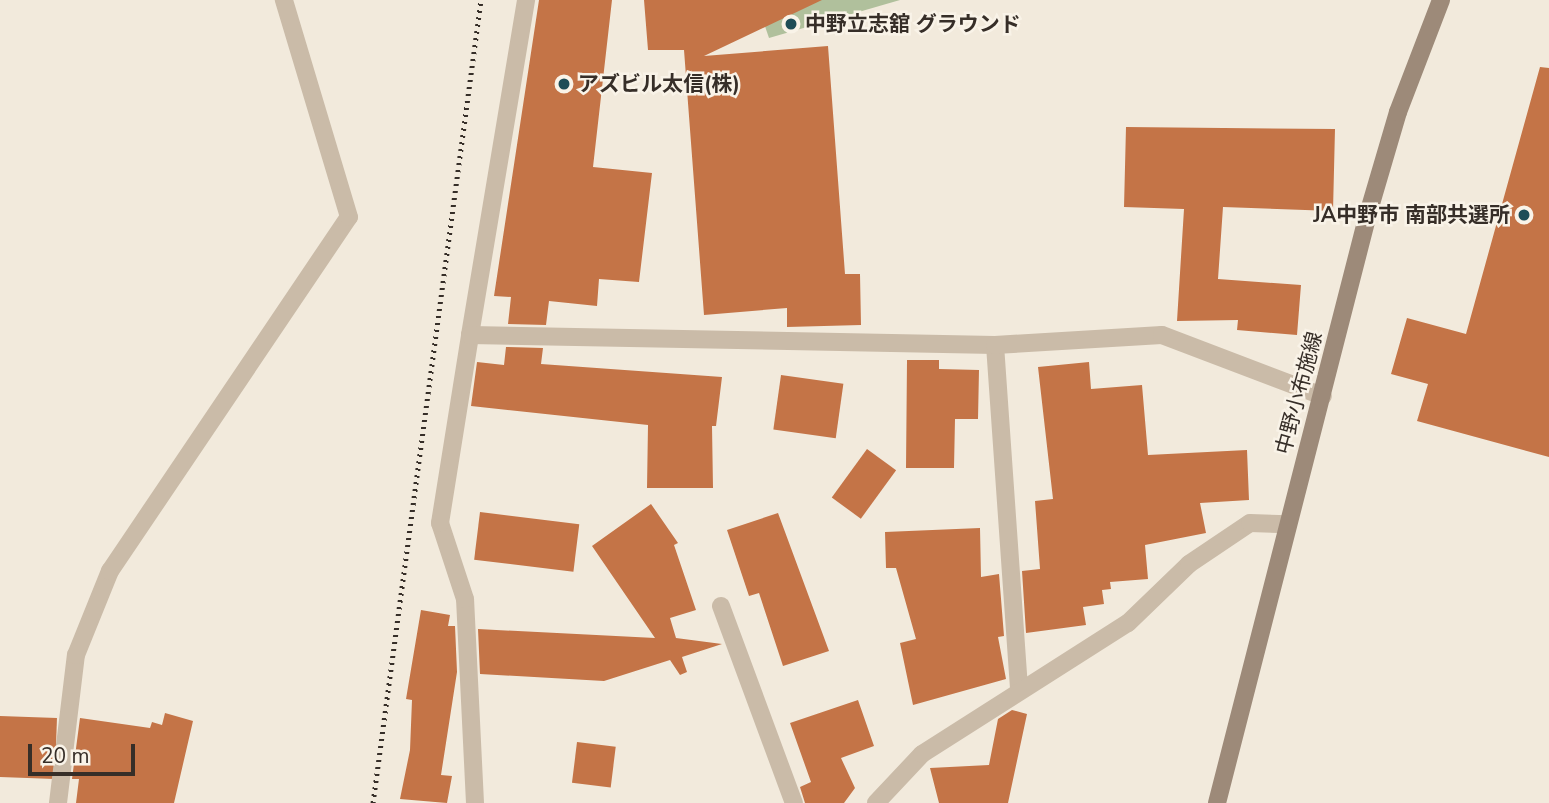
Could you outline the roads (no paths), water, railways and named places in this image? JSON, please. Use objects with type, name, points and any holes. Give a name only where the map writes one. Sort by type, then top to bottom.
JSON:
[{"type":"main road","name":"中野小布施線","points":[[1217,803],[1398,112],[1441,0]]},
{"type":"street","points":[[58,803],[76,654],[110,571],[349,217],[284,0]]},
{"type":"street","points":[[475,803],[466,599],[440,523],[526,0]]},
{"type":"street","points":[[470,335],[995,345],[1162,335],[1323,396]]},
{"type":"street","points":[[995,345],[1019,691]]},
{"type":"street","points":[[876,803],[922,754],[1128,623],[1189,564],[1250,523],[1288,524]]},
{"type":"street","points":[[722,606],[794,803]]},
{"type":"railway","points":[[373,803],[481,0]]},
{"type":"place","name":"中野立志舘 グラウンド","points":[[791,24]]},
{"type":"place","name":"アズビル太信(株)","points":[[564,84]]},
{"type":"place","name":"JA中野市 南部共選所","points":[[1524,215]]}]
